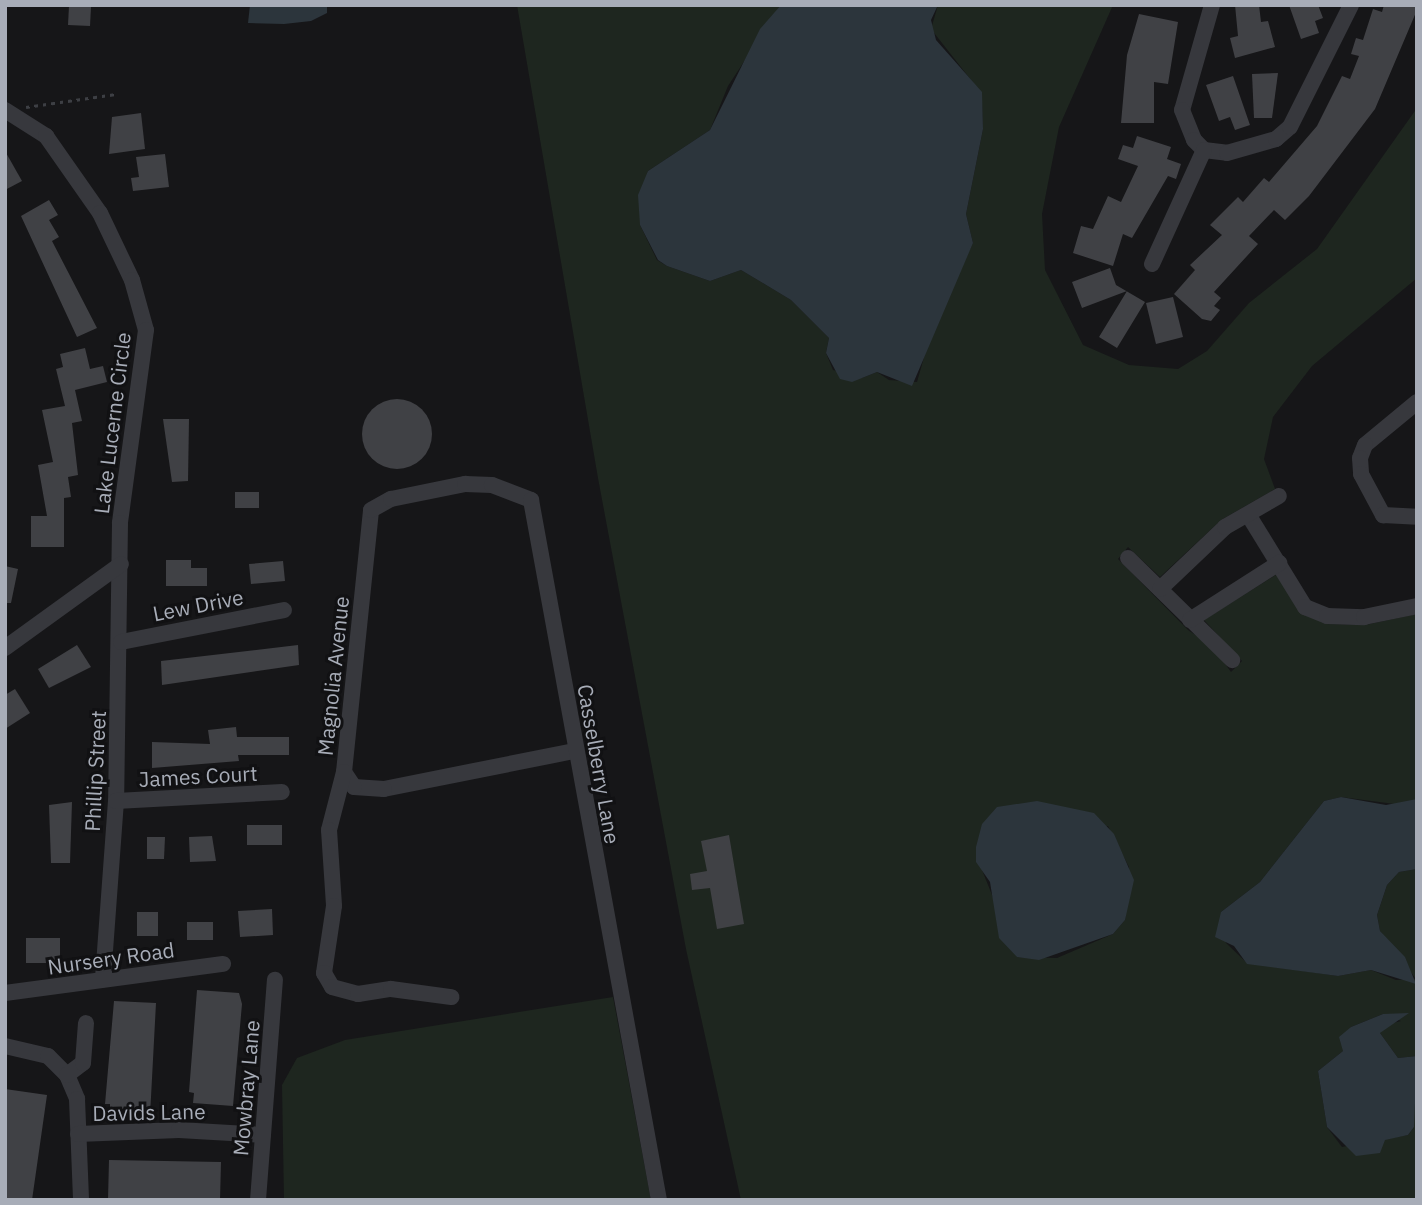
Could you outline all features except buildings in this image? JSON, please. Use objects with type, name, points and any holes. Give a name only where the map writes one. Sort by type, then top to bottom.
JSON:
[{"type":"street","points":[[1204,150],[1186,127],[1182,110],[1212,5]]},
{"type":"street","points":[[1204,150],[1251,149],[1290,127],[1352,5]]},
{"type":"street","name":"Lake Lucerne Circle","points":[[12,109],[29,120],[67,163],[118,249],[142,307],[144,360],[125,477],[121,564]]},
{"type":"street","points":[[1152,264],[1204,150]]},
{"type":"street","points":[[1417,402],[1365,445],[1360,458],[1361,474],[1383,516],[1417,517]]},
{"type":"street","name":"Casselberry Lane","points":[[371,510],[391,499],[465,484],[492,485],[531,500],[574,751],[659,1200]]},
{"type":"street","points":[[1160,589],[1186,558],[1225,527],[1249,516],[1279,496]]},
{"type":"street","name":"Magnolia Avenue","points":[[371,510],[344,772],[354,788],[384,789],[574,751]]},
{"type":"street","points":[[1249,516],[1305,607],[1327,615],[1364,617],[1417,606]]},
{"type":"street","points":[[1128,558],[1232,660]]},
{"type":"street","points":[[1190,620],[1279,563]]},
{"type":"street","points":[[5,648],[121,564]]},
{"type":"street","name":"Phillip Street","points":[[103,981],[116,801],[121,564]]},
{"type":"street","name":"Lew Drive","points":[[121,642],[284,610]]},
{"type":"street","points":[[344,772],[329,830],[334,906],[324,973],[332,987],[358,994],[391,989],[451,997]]},
{"type":"street","name":"James Court","points":[[116,801],[282,792]]},
{"type":"street","name":"Nursery Road","points":[[5,993],[223,964]]},
{"type":"street","name":"Mowbray Lane","points":[[258,1200],[275,980]]},
{"type":"street","points":[[67,1075],[83,1063],[86,1023]]},
{"type":"street","points":[[5,1046],[48,1056],[67,1075],[77,1099],[81,1200]]},
{"type":"street","name":"Davids Lane","points":[[78,1134],[167,1130],[263,1135]]},
{"type":"path","points":[[12,109],[116,93]]},
{"type":"shaded area","points":[[250,5],[327,5],[327,13],[311,21],[284,24],[248,23]]},
{"type":"shaded area","points":[[517,5],[781,5],[728,86],[710,130],[648,171],[640,225],[657,260],[667,266],[710,281],[741,270],[791,300],[829,338],[826,353],[833,370],[862,378],[877,372],[889,380],[917,382],[933,326],[973,243],[966,214],[983,129],[982,103],[975,85],[931,29],[938,5],[1113,5],[1059,127],[1042,214],[1045,270],[1083,345],[1129,365],[1178,369],[1207,351],[1249,303],[1317,249],[1417,108],[1417,278],[1312,366],[1273,417],[1264,459],[1275,489],[1221,520],[1160,577],[1128,547],[1118,559],[1188,630],[1212,646],[1231,672],[1242,661],[1204,620],[1277,574],[1303,614],[1327,624],[1365,625],[1417,614],[1417,799],[1402,805],[1341,797],[1324,801],[1260,882],[1221,912],[1226,943],[1247,963],[1338,976],[1371,970],[1396,980],[1416,979],[1380,931],[1377,915],[1387,885],[1399,872],[1417,869],[1417,1056],[1398,1058],[1380,1033],[1385,1025],[1401,1021],[1383,1014],[1351,1027],[1343,1037],[1343,1051],[1318,1071],[1327,1127],[1342,1147],[1408,1135],[1414,1127],[1411,1110],[1417,1095],[1417,1200],[741,1200],[686,949],[598,478]],"holes":[[[1108,826],[1129,867],[1125,920],[1113,934],[1057,958],[1017,957],[982,870]]]},
{"type":"shaded area","points":[[781,5],[938,5],[931,20],[936,40],[982,92],[983,129],[966,214],[973,243],[912,386],[877,372],[852,382],[840,379],[826,353],[829,338],[791,300],[741,270],[710,281],[667,266],[658,260],[640,225],[638,195],[648,171],[710,130],[760,29]]},
{"type":"shaded area","points":[[1341,797],[1386,805],[1417,799],[1417,869],[1399,872],[1387,885],[1377,915],[1380,931],[1405,957],[1416,984],[1371,970],[1338,976],[1247,964],[1234,946],[1215,937],[1221,912],[1260,882],[1324,801]]},
{"type":"shaded area","points":[[1037,801],[1094,813],[1114,834],[1134,880],[1125,920],[1113,934],[1039,960],[1017,957],[999,938],[990,882],[976,862],[976,847],[982,824],[997,807]]},
{"type":"shaded area","points":[[613,997],[651,1200],[284,1200],[282,1085],[297,1058],[345,1040]]},
{"type":"shaded area","points":[[1409,1013],[1380,1033],[1398,1058],[1417,1056],[1414,1127],[1408,1135],[1385,1140],[1380,1153],[1356,1156],[1327,1127],[1318,1071],[1343,1051],[1339,1037],[1351,1027],[1383,1014]]}]
